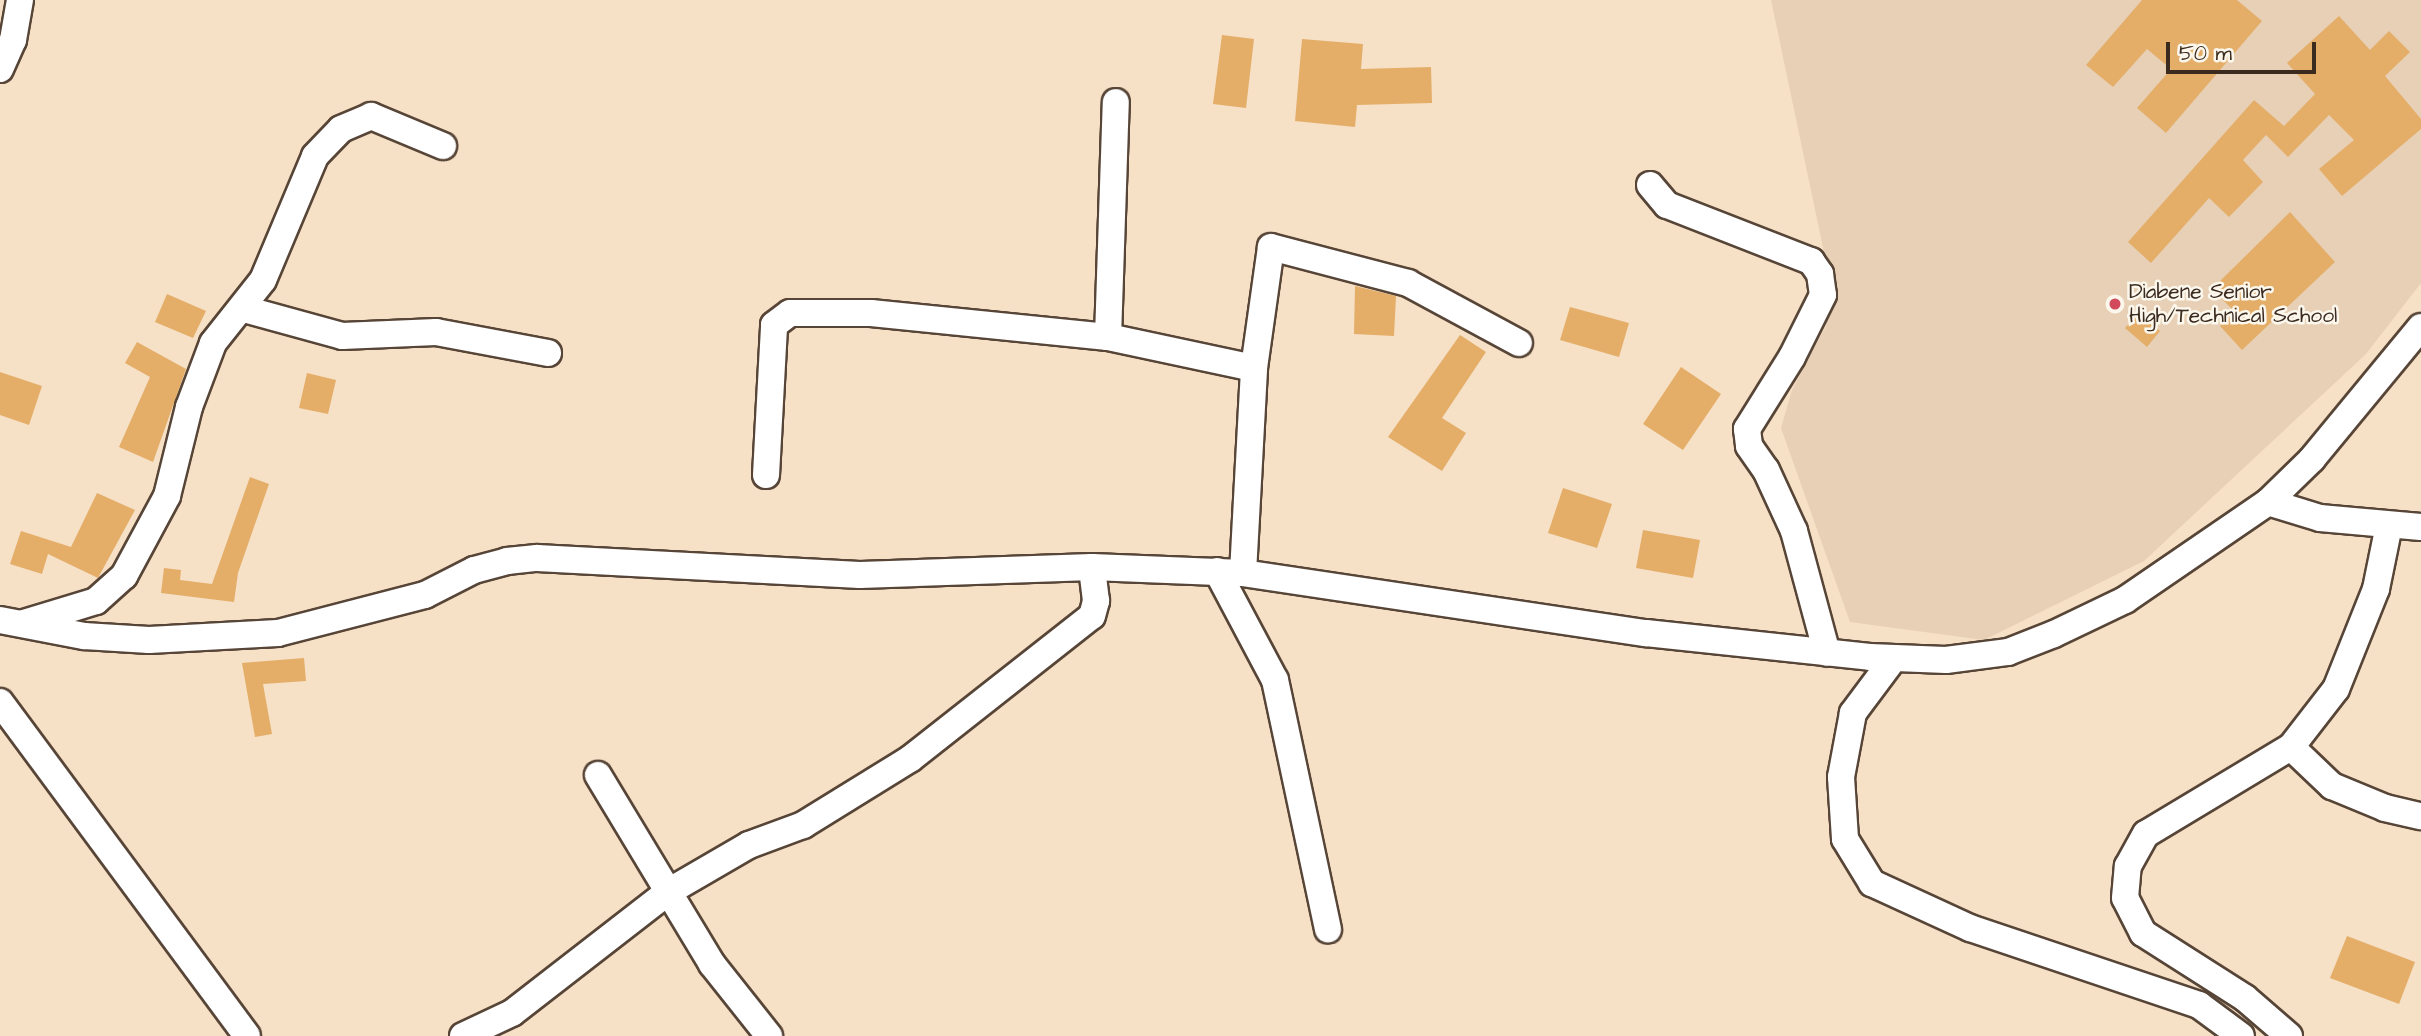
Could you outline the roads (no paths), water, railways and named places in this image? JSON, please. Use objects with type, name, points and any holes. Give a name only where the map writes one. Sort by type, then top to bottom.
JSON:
[{"type":"street","points":[[0,69],[13,40],[20,0]]},
{"type":"street","points":[[1108,337],[1116,102]]},
{"type":"street","points":[[9,622],[96,601],[124,576],[167,496],[189,407],[213,343],[244,309],[263,280],[314,156],[341,129],[371,117],[443,146]]},
{"type":"street","points":[[1650,185],[1667,205],[1811,261],[1820,274],[1823,295],[1792,357],[1747,429],[1749,446],[1766,470],[1794,531],[1827,653]]},
{"type":"street","points":[[1328,929],[1275,680],[1230,572],[1271,247],[1408,283],[1519,343]]},
{"type":"street","points":[[244,309],[342,336],[436,332],[548,353]]},
{"type":"street","points":[[766,475],[774,325],[790,313],[871,313],[1108,337],[1254,368]]},
{"type":"street","points":[[9,622],[84,636],[149,640],[278,633],[425,595],[474,570],[507,561],[537,558],[860,575],[1092,567],[1230,572],[1529,618],[1827,653],[1946,660],[2008,652],[2054,634],[2124,600],[2268,502],[2312,459],[2421,327]]},
{"type":"street","points":[[2268,502],[2320,518],[2421,527]]},
{"type":"street","points":[[2273,1031],[2204,969],[2164,950],[2143,933],[2124,898],[2128,866],[2146,834],[2272,762],[2291,747],[2341,677],[2376,589],[2389,525]]},
{"type":"street","points":[[463,1036],[494,1031],[668,892],[750,845],[803,825],[910,759],[1092,617],[1096,601],[1092,567]]},
{"type":"street","points":[[1894,658],[1853,713],[1841,777],[1844,839],[1872,883],[1970,928],[2199,1004],[2241,1036]]},
{"type":"street","points":[[0,702],[247,1036]]},
{"type":"street","points":[[2291,747],[2332,786],[2385,808],[2421,816]]},
{"type":"street","points":[[598,775],[712,964],[769,1036]]},
{"type":"place","name":"Diabene Senior High/Technical School","points":[[2115,304]]}]
